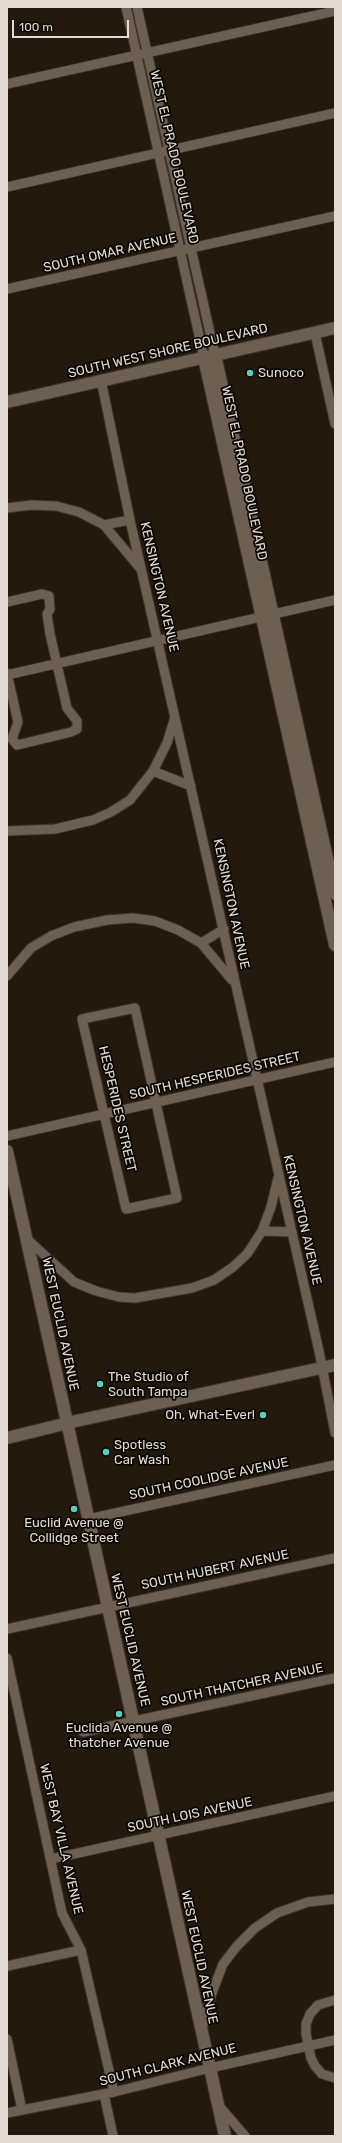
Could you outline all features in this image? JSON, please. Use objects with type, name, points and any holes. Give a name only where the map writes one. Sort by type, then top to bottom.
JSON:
[{"type":"street","name":"WEST EL PRADO BOULEVARD","points":[[126,7],[180,251],[210,357]]},
{"type":"street","name":"WEST EL PRADO BOULEVARD","points":[[137,7],[191,248],[210,357],[266,616],[295,770],[332,912],[335,945]]},
{"type":"street","points":[[7,84],[335,10]]},
{"type":"street","points":[[7,187],[335,113]]},
{"type":"street","name":"SOUTH OMAR AVENUE","points":[[7,289],[335,216]]},
{"type":"street","name":"SOUTH WEST SHORE BOULEVARD","points":[[7,402],[335,328]]},
{"type":"street","points":[[315,333],[335,424]]},
{"type":"street","name":"KENSINGTON AVENUE","points":[[101,380],[130,520],[224,929],[234,982],[292,1232],[335,1432]]},
{"type":"street","points":[[7,508],[31,505],[56,506],[79,512],[104,525],[126,548],[143,572]]},
{"type":"street","points":[[104,525],[130,520]]},
{"type":"street","points":[[7,602],[42,594],[49,596],[50,609],[47,614],[48,623],[58,663],[67,708],[77,721],[77,728],[71,732],[17,745],[12,739],[18,722],[7,674],[58,663],[335,600]]},
{"type":"street","name":"WEST EL PRADO BOULEVARD","points":[[266,616],[307,767],[335,894]]},
{"type":"street","points":[[7,831],[56,829],[93,820],[111,812],[130,800],[153,771],[167,743],[176,716]]},
{"type":"street","points":[[295,770],[307,767]]},
{"type":"street","points":[[153,771],[191,786]]},
{"type":"street","points":[[7,976],[30,948],[51,936],[74,928],[107,920],[133,918],[155,921],[178,930],[201,943],[234,982]]},
{"type":"street","points":[[201,943],[224,929]]},
{"type":"street","name":"HESPERIDES STREET","points":[[135,1008],[156,1103],[177,1198],[126,1209],[82,1019],[135,1008]]},
{"type":"street","name":"SOUTH HESPERIDES STREET","points":[[7,1136],[335,1062]]},
{"type":"street","name":"WEST EUCLID AVENUE","points":[[7,1151],[225,2136]]},
{"type":"street","points":[[27,1239],[74,1282],[96,1291],[119,1297],[135,1298],[192,1288],[214,1280],[233,1267],[247,1254],[262,1231],[271,1207],[278,1176]]},
{"type":"street","points":[[262,1231],[292,1232]]},
{"type":"street","points":[[7,1438],[67,1423],[335,1365]]},
{"type":"street","name":"SOUTH COOLIDGE AVENUE","points":[[88,1519],[335,1465]]},
{"type":"street","name":"SOUTH HUBERT AVENUE","points":[[7,1629],[335,1558]]},
{"type":"street","name":"WEST BAY VILLA AVENUE","points":[[7,1658],[62,1913],[82,1950],[114,2092]]},
{"type":"street","name":"SOUTH THATCHER AVENUE","points":[[83,1732],[335,1678]]},
{"type":"street","name":"SOUTH LOIS AVENUE","points":[[51,1859],[335,1796]]},
{"type":"street","points":[[202,2032],[206,2010],[220,1972],[236,1946],[255,1928],[277,1914],[308,1902],[335,1899]]},
{"type":"street","points":[[7,1966],[82,1950]]},
{"type":"street","points":[[335,2000],[318,2005],[310,2014],[306,2024],[307,2046],[315,2066],[322,2074],[335,2078]]},
{"type":"street","points":[[7,2039],[22,2110]]},
{"type":"street","name":"SOUTH CLARK AVENUE","points":[[7,2113],[114,2092],[210,2068],[335,2040]]},
{"type":"street","points":[[104,2094],[113,2136]]},
{"type":"street","points":[[218,2105],[245,2136]]},
{"type":"place","name":"Sunoco","points":[[250,373]]},
{"type":"place","name":"The Studio of South Tampa","points":[[100,1384]]},
{"type":"place","name":"Oh, What-Ever!","points":[[263,1415]]},
{"type":"place","name":"Spotless Car Wash","points":[[106,1452]]},
{"type":"place","name":"Euclid Avenue @ Collidge Street","points":[[74,1509]]},
{"type":"place","name":"Euclida Avenue @ thatcher Avenue","points":[[119,1714]]}]
